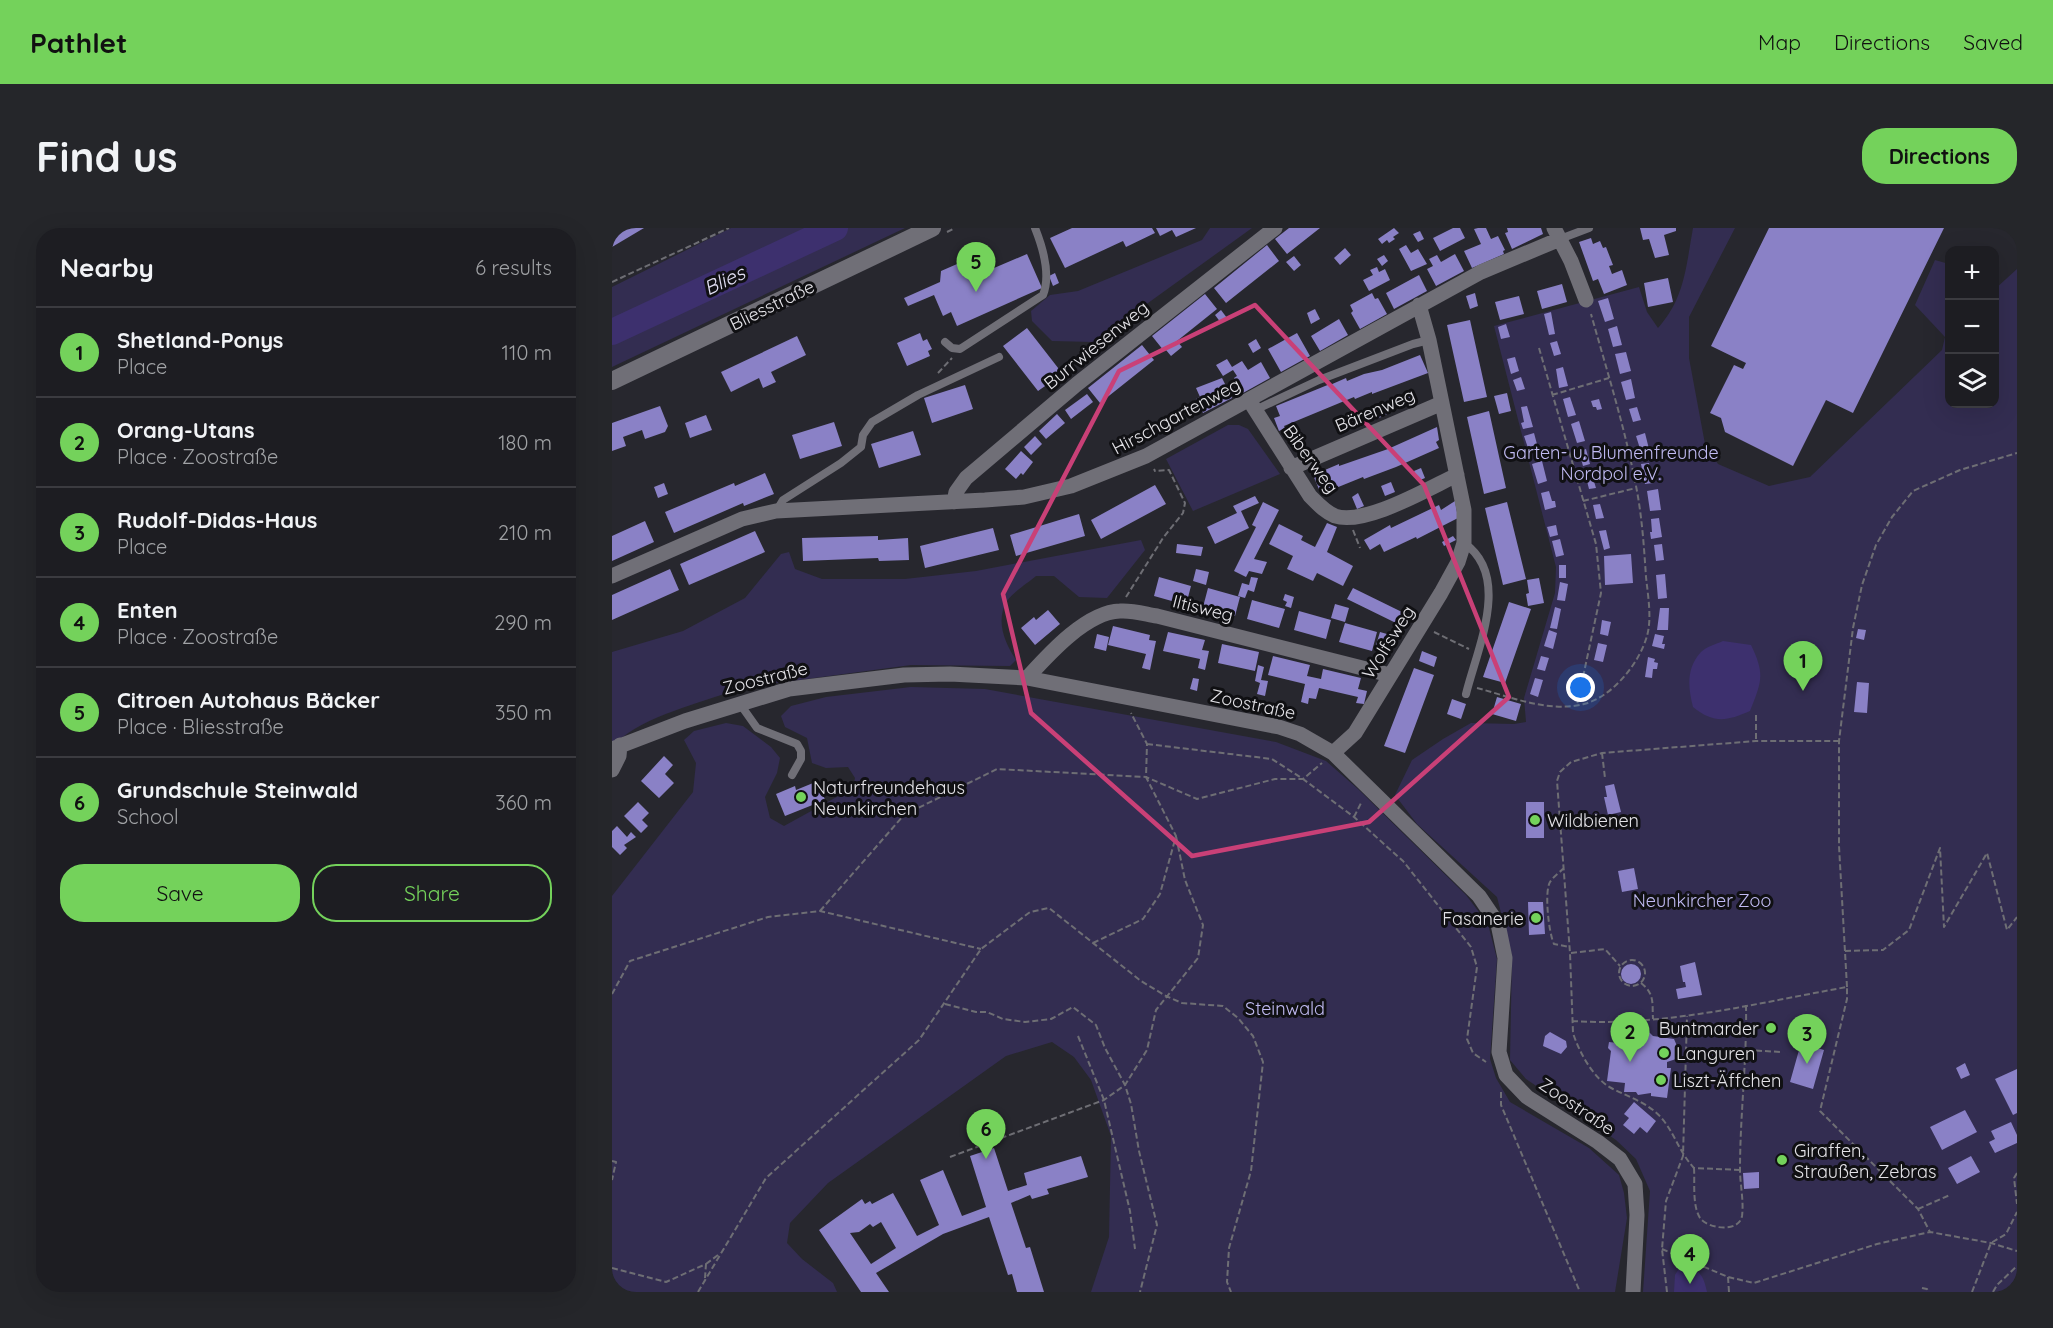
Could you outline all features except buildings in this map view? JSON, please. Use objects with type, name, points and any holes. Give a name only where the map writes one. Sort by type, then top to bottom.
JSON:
[{"type":"main road","name":"Bliesstraße","points":[[612,381],[932,228]]},
{"type":"street","name":"Burrwiesenweg","points":[[954,502],[956,492],[975,471],[1077,384],[1275,228]]},
{"type":"street","name":"Hirschgartenweg","points":[[612,576],[742,519],[776,511],[1024,497],[1071,486],[1146,456],[1251,405],[1419,305],[1557,234]]},
{"type":"street","points":[[1557,234],[1571,261],[1586,300]]},
{"type":"street","name":"Wolfsweg","points":[[1333,753],[1355,733],[1441,593],[1458,562],[1464,543],[1464,510],[1429,340],[1419,305]]},
{"type":"street","name":"Bärenweg","points":[[1291,468],[1442,403]]},
{"type":"street","name":"Biberweg","points":[[1251,405],[1310,496],[1323,509],[1336,516],[1350,518]]},
{"type":"street","points":[[1350,518],[1371,515],[1457,475]]},
{"type":"street","name":"Iltisweg","points":[[1027,678],[1080,628],[1099,616],[1118,611],[1156,616],[1390,675]]},
{"type":"street","name":"Zoostraße","points":[[616,747],[740,703],[789,689],[904,675],[950,674],[1027,678],[1279,727],[1300,734],[1333,753],[1479,896],[1498,924],[1505,958],[1499,1052],[1506,1075],[1527,1097],[1598,1142],[1620,1159],[1635,1184],[1637,1215],[1633,1292]]},
{"type":"street","points":[[612,770],[619,756],[616,747]]},
{"type":"lane","points":[[945,342],[952,348],[960,349],[1042,295],[1046,287],[1044,257],[1035,228]]},
{"type":"lane","points":[[1557,234],[1589,228]]},
{"type":"lane","name":"Hirschgartenweg","points":[[1251,405],[1429,340]]},
{"type":"lane","points":[[776,511],[783,500],[841,463],[861,447],[863,435],[872,422],[918,395],[999,357]]},
{"type":"lane","points":[[1464,543],[1474,550],[1487,574],[1490,595],[1486,620],[1466,694]]},
{"type":"lane","points":[[740,703],[757,728],[797,744],[801,751],[801,759],[792,775]]},
{"type":"path","points":[[612,282],[729,228]]},
{"type":"path","points":[[1468,685],[1547,706],[1577,705],[1599,698],[1627,672],[1641,651],[1647,636],[1648,600],[1636,487],[1626,440],[1586,300]]},
{"type":"path","points":[[1539,348],[1596,544],[1601,593],[1577,705]]},
{"type":"path","points":[[1552,395],[1609,378]]},
{"type":"path","points":[[1930,1232],[1918,1209],[1820,1111],[1847,999],[1839,846],[1839,741],[1853,628],[1860,596],[1875,545],[1892,517],[1913,491],[1960,470],[2017,453]]},
{"type":"path","points":[[1118,611],[1163,538],[1183,513],[1185,503],[1169,470],[1155,471]]},
{"type":"path","points":[[1583,501],[1636,487]]},
{"type":"path","points":[[1350,518],[1360,548]]},
{"type":"path","points":[[1421,625],[1478,652]]},
{"type":"path","points":[[950,1157],[1104,1100],[1125,1085],[1147,1050],[1156,1010],[1198,958],[1203,925],[1185,880],[1176,836],[1146,777],[1147,744],[1122,698]]},
{"type":"path","points":[[1756,716],[1756,741]]},
{"type":"path","points":[[1746,1005],[1740,1170],[1742,1216],[1738,1225],[1730,1228],[1708,1224],[1701,1219],[1696,1206],[1694,1168],[1683,1156],[1664,1120],[1641,1101],[1610,1088],[1596,1075],[1576,1045],[1572,1021],[1570,947],[1557,781],[1560,772],[1571,762],[1584,756],[1602,753],[1756,741],[1839,741]]},
{"type":"path","points":[[1147,744],[1272,759],[1354,817],[1403,861],[1471,947],[1478,967],[1467,1039],[1473,1053],[1506,1075],[1501,1086],[1501,1105],[1580,1292]]},
{"type":"path","points":[[820,911],[904,815],[997,769],[1146,777],[1197,799],[1275,779],[1303,779],[1333,753]]},
{"type":"path","points":[[1602,753],[1605,778]]},
{"type":"path","points":[[1354,817],[1369,789]]},
{"type":"path","points":[[1092,943],[1143,919],[1160,894],[1176,836]]},
{"type":"path","points":[[1845,951],[1883,950],[1909,930],[1940,848],[1944,927],[1987,853],[2007,930],[2017,917]]},
{"type":"path","points":[[1565,868],[1550,881],[1547,890],[1550,936],[1554,944],[1570,947]]},
{"type":"path","points":[[698,1292],[766,1178],[919,1040],[981,949],[1030,912],[1049,908],[1141,981],[1182,1003],[1223,1006],[1238,1018],[1253,1036],[1263,1062],[1251,1172],[1229,1248],[1227,1282],[1231,1292]]},
{"type":"path","points":[[612,994],[630,961],[768,917],[820,911],[981,949]]},
{"type":"path","points":[[1570,953],[1605,949],[1620,966]]},
{"type":"path","points":[[1628,961],[1640,963],[1645,972],[1641,983],[1630,987],[1622,982],[1618,974],[1620,966],[1628,961]]},
{"type":"path","points":[[1641,983],[1651,994],[1653,1019]]},
{"type":"path","points":[[1572,1021],[1601,1023],[1687,1015],[1847,987]]},
{"type":"path","points":[[945,1004],[976,1012],[987,1012],[1003,1019],[1025,1022],[1052,1019],[1073,1007],[1096,1025],[1105,1048],[1125,1085],[1131,1104],[1138,1151],[1157,1226],[1140,1292]]},
{"type":"path","points":[[1666,1292],[1662,1249],[1666,1201],[1683,1156],[1687,1015]]},
{"type":"path","points":[[1078,1036],[1104,1100],[1130,1211],[1135,1249]]},
{"type":"path","points":[[1746,1050],[1781,1052]]},
{"type":"path","points":[[612,1161],[616,1162],[612,1180]]},
{"type":"path","points":[[1694,1168],[1740,1170]]},
{"type":"path","points":[[2017,1173],[2014,1178],[2017,1204]]},
{"type":"path","points":[[1918,1209],[1950,1195]]},
{"type":"path","points":[[1972,1292],[1990,1243],[2006,1234],[2017,1212]]},
{"type":"path","points":[[1662,1249],[1728,1277],[1754,1283],[1877,1244],[1930,1232],[1990,1243],[2017,1251]]},
{"type":"path","points":[[612,1268],[666,1282],[706,1264],[719,1254]]},
{"type":"path","points":[[705,1281],[706,1264]]},
{"type":"path","points":[[1993,1292],[2017,1266]]},
{"type":"path","points":[[1728,1277],[1729,1292]]},
{"type":"path","points":[[1922,1288],[1929,1292]]},
{"type":"highlighted area","points":[[1255,305],[1424,485],[1509,697],[1369,822],[1192,856],[1031,713],[1003,594],[1119,371]]},
{"type":"green space","points":[[731,228],[905,228],[612,367],[612,287]]},
{"type":"green space","points":[[1210,228],[1252,228],[1094,342],[1052,341],[1032,321],[1031,311],[1050,295],[1078,291],[1202,240]]},
{"type":"green space","name":"Neunkircher Zoo","points":[[1693,228],[1735,228],[1689,317],[1689,358],[1705,444],[1718,464],[1769,486],[1810,477],[1942,350],[1945,337],[1945,408],[1999,408],[1999,285],[2017,269],[2017,1292],[1643,1292],[1650,1191],[1636,1159],[1616,1140],[1526,1079],[1510,1060],[1512,956],[1497,897],[1417,824],[1395,795],[1412,760],[1471,723],[1526,722],[1524,698],[1555,593],[1556,567],[1494,326],[1639,287],[1647,312],[1658,328],[1674,305],[1686,268]]},
{"type":"green space","name":"Neunkircher Zoo","points":[[1935,260],[1945,263],[1945,337],[1915,305]]},
{"type":"green space","points":[[1228,425],[1239,425],[1248,429],[1280,474],[1193,511],[1166,459]]},
{"type":"green space","points":[[1141,540],[1145,550],[1107,598],[1079,597],[1054,576],[1036,576],[1013,594],[1003,609],[1002,616],[1005,639],[1016,660],[1010,666],[911,665],[777,683],[749,682],[735,686],[727,693],[682,708],[635,728],[612,747],[612,652],[683,631],[745,598],[781,554],[789,552],[795,569],[822,579],[905,579],[976,571]]},
{"type":"green space","name":"Steinwald","points":[[911,687],[985,689],[1276,742],[1326,761],[1358,789],[1466,895],[1488,924],[1497,959],[1490,1059],[1496,1078],[1510,1102],[1589,1148],[1619,1175],[1627,1218],[1615,1292],[1091,1292],[1109,1237],[1111,1136],[1091,1080],[1074,1057],[1052,1042],[1006,1056],[828,1183],[790,1223],[787,1243],[802,1259],[833,1283],[837,1292],[612,1292],[612,896],[693,792],[696,763],[684,740],[694,731],[726,723],[743,726],[771,747],[780,758],[777,773],[765,797],[770,818],[784,826],[853,788],[855,778],[848,767],[826,768],[812,763],[807,738],[785,727],[781,716],[791,706],[826,697]]},
{"type":"shaded area","points":[[1723,641],[1751,645],[1760,671],[1759,685],[1750,711],[1727,719],[1708,716],[1693,707],[1690,693],[1691,671],[1696,658],[1708,647]]},
{"type":"shaded area","points":[[1686,1266],[1701,1275],[1707,1292],[1674,1292],[1675,1275],[1680,1267]]},
{"type":"waterway","name":"Blies","points":[[612,332],[835,228]]},
{"type":"place","name":"Citroen Autohaus Bäcker","points":[[976,292]]},
{"type":"place","name":"Shetland-Ponys","points":[[1803,691]]},
{"type":"place","name":"Naturfreundehaus Neunkirchen","points":[[801,797]]},
{"type":"place","name":"Wildbienen","points":[[1535,820]]},
{"type":"place","name":"Fasanerie","points":[[1536,918]]},
{"type":"place","name":"Buntmarder","points":[[1771,1028]]},
{"type":"place","name":"Languren","points":[[1664,1053]]},
{"type":"place","name":"Orang-Utans","points":[[1630,1062]]},
{"type":"place","name":"Rudolf-Didas-Haus","points":[[1807,1064]]},
{"type":"place","name":"Liszt-Äffchen","points":[[1661,1080]]},
{"type":"place","name":"Grundschule Steinwald","points":[[986,1159]]},
{"type":"place","name":"Giraffen, Straußen, Zebras","points":[[1782,1160]]},
{"type":"place","name":"Enten","points":[[1690,1284]]},
{"type":"park label","name":"Garten- u. Blumenfreunde Nordpol e.V.","points":[[1611,462]]}]
